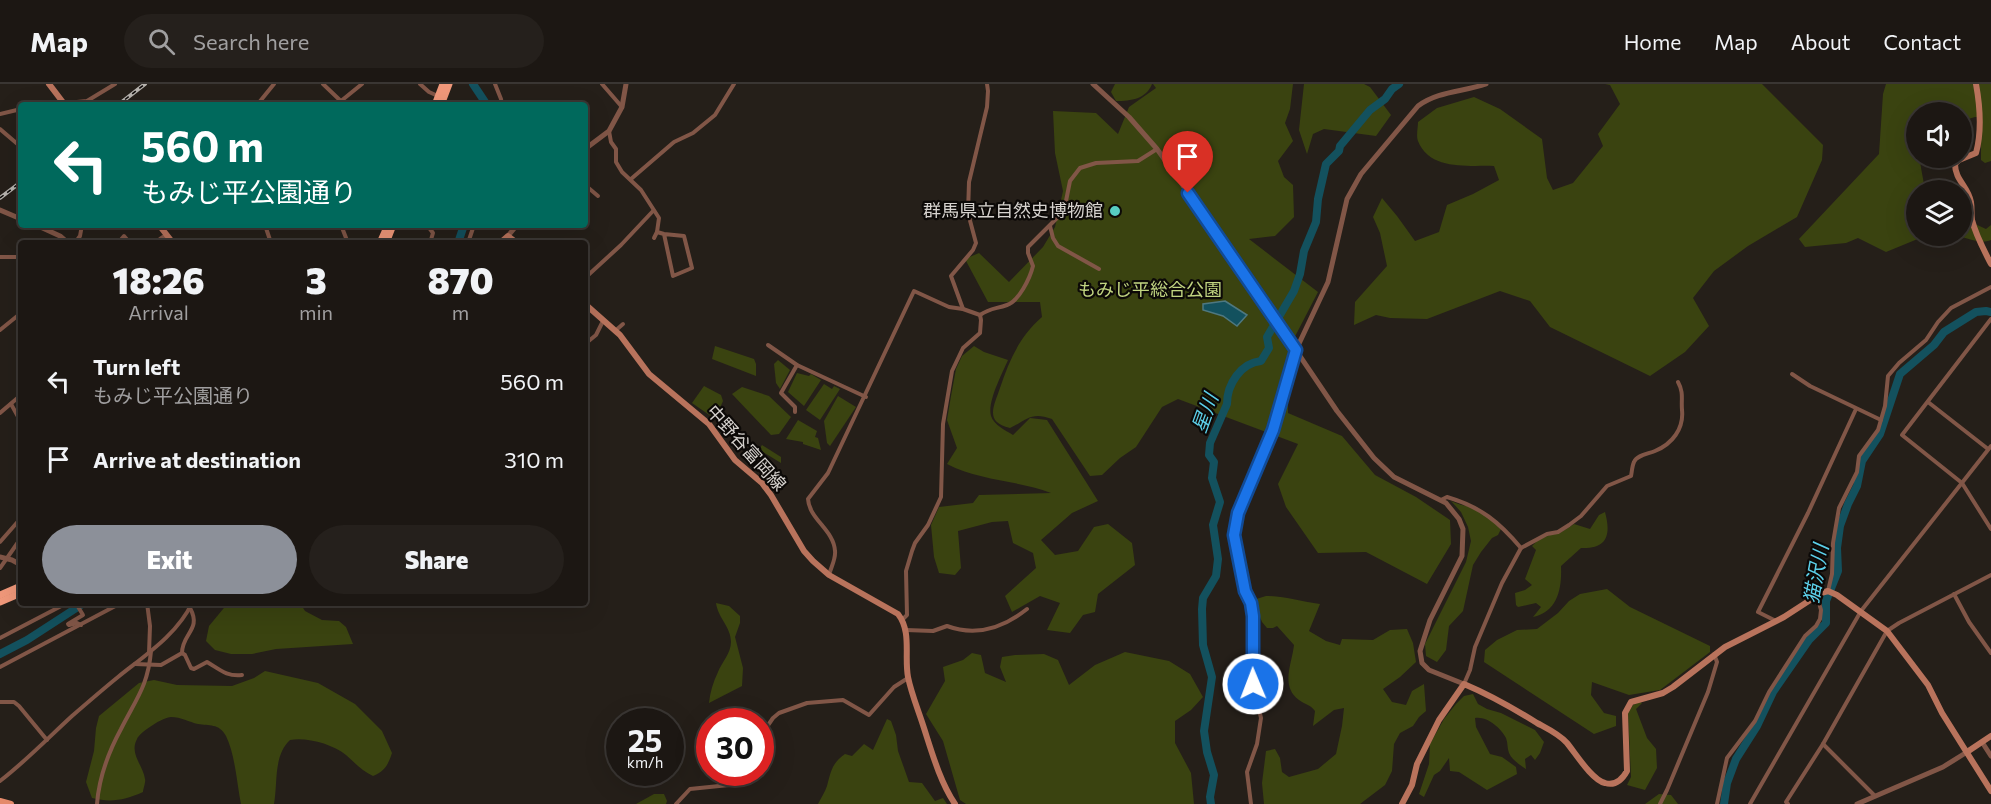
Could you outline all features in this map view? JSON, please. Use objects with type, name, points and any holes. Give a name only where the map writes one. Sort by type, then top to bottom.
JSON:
[{"type":"highway","points":[[436,102],[443,84]]},
{"type":"highway","points":[[442,102],[449,84]]},
{"type":"highway","points":[[0,595],[18,587]]},
{"type":"highway","points":[[0,602],[18,594]]},
{"type":"main road","points":[[49,84],[62,102]]},
{"type":"main road","points":[[1976,84],[1980,115],[1978,145],[1976,153],[1959,160],[1955,173],[1966,189],[1971,202],[1976,235],[1991,264]]},
{"type":"main road","points":[[161,228],[171,240]]},
{"type":"main road","points":[[503,240],[508,236],[513,240]]},
{"type":"main road","name":"中野谷富岡線","points":[[588,307],[626,341],[649,374],[710,424],[735,460],[762,483],[804,551],[819,567],[898,614],[902,620]]},
{"type":"main road","points":[[1402,804],[1412,785],[1417,764],[1439,720],[1464,684],[1488,694],[1551,730],[1565,741],[1596,778],[1603,783],[1612,784],[1618,782],[1627,771],[1626,709],[1632,702],[1664,693],[1714,654],[1777,621],[1817,596],[1830,591],[1861,611],[1887,632],[1928,685],[1942,713],[1991,791]]},
{"type":"main road","points":[[902,620],[906,630],[908,678],[944,786],[955,804]]},
{"type":"main road","points":[[1967,752],[1991,736]]},
{"type":"main road","points":[[0,801],[11,804]]},
{"type":"street","points":[[79,102],[87,101],[115,84]]},
{"type":"street","points":[[259,102],[274,84]]},
{"type":"street","points":[[323,84],[341,101],[362,84]]},
{"type":"street","points":[[420,84],[438,96]]},
{"type":"street","points":[[495,84],[502,102]]},
{"type":"street","points":[[602,84],[622,107]]},
{"type":"street","points":[[588,147],[609,132],[622,107],[626,84]]},
{"type":"street","points":[[631,179],[674,142],[693,133],[715,115],[735,84]]},
{"type":"street","points":[[963,309],[951,276],[973,250],[976,243],[968,213],[969,182],[987,107],[987,84]]},
{"type":"street","points":[[1093,84],[1129,117],[1157,149],[1337,411],[1374,458],[1394,477],[1441,500],[1452,509],[1461,524],[1463,549],[1425,634],[1420,651],[1421,659],[1432,672],[1464,684],[1475,647],[1502,583],[1521,548],[1569,525],[1581,516],[1607,486],[1630,476],[1637,459],[1663,447],[1672,440],[1683,420],[1683,393],[1678,382]]},
{"type":"street","points":[[1251,804],[1247,772],[1257,744],[1261,718],[1253,684],[1253,616],[1251,603],[1245,591],[1234,535],[1238,513],[1273,430],[1296,350],[1328,282],[1347,199],[1362,174],[1425,100],[1486,84]]},
{"type":"street","points":[[0,114],[18,110]]},
{"type":"street","points":[[0,129],[18,144]]},
{"type":"street","points":[[609,132],[611,142],[616,149],[616,162],[622,172],[641,190],[659,218],[654,238]]},
{"type":"street","points":[[829,575],[835,554],[834,544],[809,508],[808,499],[828,473],[866,397],[914,291],[949,307],[980,315],[992,308],[1012,303],[1018,297],[1033,266],[1028,247],[1064,211],[1070,181],[1080,168],[1096,163],[1138,161],[1157,149]]},
{"type":"street","points":[[588,188],[598,196]]},
{"type":"street","points":[[0,210],[18,218]]},
{"type":"street","points":[[588,275],[654,211]]},
{"type":"street","points":[[1050,225],[1053,238],[1058,246],[1099,269]]},
{"type":"street","points":[[48,228],[65,240]]},
{"type":"street","points":[[508,236],[515,228]]},
{"type":"street","points":[[657,232],[684,236],[692,268],[673,276],[664,234]]},
{"type":"street","points":[[160,240],[166,234]]},
{"type":"street","points":[[0,257],[18,257]]},
{"type":"street","points":[[1830,591],[1833,543],[1839,508],[1857,472],[1859,456],[1878,430],[1885,406],[1888,376],[1899,363],[1926,340],[1951,308],[1991,287]]},
{"type":"street","points":[[0,330],[18,315]]},
{"type":"street","points":[[902,620],[907,615],[906,571],[912,551],[942,496],[943,424],[952,371],[963,348],[980,333],[980,315]]},
{"type":"street","points":[[1991,319],[1902,435],[1962,483],[1991,529]]},
{"type":"street","points":[[588,342],[596,335],[603,321]]},
{"type":"street","points":[[615,330],[623,324]]},
{"type":"street","points":[[768,345],[797,365],[866,397]]},
{"type":"street","points":[[795,412],[795,407],[781,393],[797,365]]},
{"type":"street","points":[[1792,374],[1810,386],[1881,420]]},
{"type":"street","points":[[0,413],[18,398]]},
{"type":"street","points":[[1750,804],[1861,611],[1990,448],[1928,402]]},
{"type":"street","points":[[11,404],[18,417]]},
{"type":"street","points":[[1777,621],[1758,612],[1808,513],[1856,409]]},
{"type":"street","points":[[1441,500],[1447,497],[1480,510],[1502,527],[1521,548]]},
{"type":"street","points":[[0,542],[18,521]]},
{"type":"street","points":[[0,568],[3,557],[18,541]]},
{"type":"street","points":[[3,557],[18,563]]},
{"type":"street","points":[[1788,804],[1786,802],[1887,632],[1991,575]]},
{"type":"street","points":[[1954,594],[1969,622],[1991,653]]},
{"type":"street","points":[[1717,804],[1727,758],[1755,721],[1769,692],[1805,636],[1820,619],[1821,610],[1817,596]]},
{"type":"street","points":[[0,638],[60,606]]},
{"type":"street","points":[[78,606],[83,615],[68,624],[82,625]]},
{"type":"street","points":[[0,667],[116,606]]},
{"type":"street","points":[[97,804],[100,778],[106,761],[120,730],[145,686],[150,665],[147,606]]},
{"type":"street","points":[[0,781],[150,652],[182,620],[190,606]]},
{"type":"street","points":[[191,606],[194,624],[183,644],[182,653],[191,668],[194,669],[207,662],[222,672],[236,676],[242,675]]},
{"type":"street","points":[[906,630],[933,631],[947,626],[963,632],[991,629],[1011,622],[1028,609]]},
{"type":"street","points":[[135,664],[167,663],[182,653]]},
{"type":"street","points":[[1660,804],[1708,692],[1717,662],[1714,654]]},
{"type":"street","points":[[774,717],[779,713],[807,703],[843,700],[870,715],[897,684],[908,678]]},
{"type":"street","points":[[0,702],[14,702],[19,706],[47,740]]},
{"type":"street","points":[[1982,742],[1991,756]]},
{"type":"street","points":[[1822,744],[1875,796]]},
{"type":"street","points":[[1857,804],[1942,767],[1967,752]]},
{"type":"street","points":[[676,804],[690,789],[719,786]]},
{"type":"green space","points":[[1115,84],[1152,84],[1142,96],[1116,101],[1111,92]]},
{"type":"green space","name":"もみじ平総合公園","points":[[1153,84],[1293,84],[1290,109],[1285,123],[1293,141],[1278,161],[1284,177],[1293,185],[1294,217],[1275,236],[1249,239],[1318,292],[1288,350],[1288,413],[1342,436],[1375,475],[1416,497],[1450,520],[1451,544],[1427,584],[1366,552],[1318,553],[1286,507],[1278,484],[1298,444],[1178,399],[1162,407],[1136,447],[1102,475],[1090,476],[1052,419],[1034,416],[1010,428],[997,422],[994,417],[995,401],[1011,359],[1021,341],[1042,317],[1040,302],[988,302],[965,259],[979,253],[1009,282],[1043,247],[1055,227],[1063,191],[1055,153],[1053,111],[1096,113],[1118,134],[1129,107],[1156,88]]},
{"type":"green space","points":[[1304,84],[1364,84],[1370,87],[1391,115],[1376,136],[1324,129],[1313,134],[1307,154],[1299,130]]},
{"type":"green space","points":[[1605,84],[1762,84],[1823,145],[1822,160],[1797,217],[1748,246],[1714,271],[1693,298],[1709,326],[1685,352],[1650,376],[1550,327],[1530,301],[1500,291],[1427,319],[1390,318],[1376,315],[1354,325],[1355,302],[1387,266],[1380,233],[1373,217],[1382,198],[1415,241],[1439,232],[1447,205],[1499,180],[1494,166],[1462,166],[1440,162],[1431,157],[1418,141],[1418,122],[1437,108],[1474,97],[1500,109],[1542,139],[1547,178],[1553,190],[1573,183],[1603,146],[1598,134],[1620,104],[1610,85]]},
{"type":"green space","points":[[1886,84],[1991,84],[1991,161],[1985,163],[1981,160],[1981,117],[1972,118],[1972,102],[1906,102],[1906,168],[1921,168],[1923,180],[1906,180],[1906,244],[1886,252],[1858,238],[1846,243],[1805,247],[1799,239],[1879,154],[1883,94]]},
{"type":"green space","points":[[1972,219],[1975,224],[1986,229],[1991,225],[1991,240],[1972,240]]},
{"type":"green space","points":[[715,346],[754,359],[756,376],[712,359]]},
{"type":"green space","points":[[974,346],[1008,360],[991,403],[991,416],[995,422],[1013,435],[1030,418],[1047,420],[1098,501],[1072,513],[1041,540],[1055,555],[1078,551],[1094,527],[1108,524],[1132,543],[1135,565],[1098,594],[1095,612],[1083,615],[1070,633],[1047,630],[1060,603],[1040,596],[1012,612],[1005,596],[1036,568],[1033,553],[1013,543],[1008,521],[992,522],[958,531],[961,568],[955,575],[939,573],[934,557],[931,525],[939,507],[973,503],[979,495],[1051,493],[972,474],[947,464],[957,448],[947,420],[956,369],[962,356]]},
{"type":"green space","points":[[778,360],[790,370],[780,389],[776,383],[774,364]]},
{"type":"green space","points":[[797,373],[809,376],[811,374],[821,380],[804,406],[788,392]]},
{"type":"green space","points":[[824,384],[832,389],[834,386],[840,389],[820,420],[806,410]]},
{"type":"green space","points":[[704,386],[721,395],[723,401],[715,419],[692,403]]},
{"type":"green space","points":[[742,387],[769,396],[791,417],[779,434],[771,435],[732,394]]},
{"type":"green space","points":[[838,396],[856,407],[830,446],[827,443],[824,421]]},
{"type":"green space","points":[[798,420],[817,431],[815,437],[818,438],[821,450],[803,444],[803,442],[786,439]]},
{"type":"green space","points":[[762,445],[781,457],[781,463],[763,452],[760,448]]},
{"type":"green space","points":[[1451,501],[1479,511],[1502,527],[1473,565],[1463,611],[1449,626],[1446,650],[1437,662],[1426,656],[1425,644],[1466,562],[1471,541],[1461,512]]},
{"type":"green space","points":[[1605,512],[1608,527],[1605,539],[1597,546],[1581,548],[1561,566],[1561,583],[1557,598],[1548,610],[1533,617],[1541,607],[1536,603],[1518,607],[1515,593],[1532,585],[1525,579],[1536,550],[1532,546],[1538,540],[1560,533],[1574,524],[1590,529],[1599,515]]},
{"type":"green space","points":[[1607,589],[1630,607],[1710,646],[1710,652],[1660,690],[1629,695],[1592,682],[1591,695],[1604,713],[1616,716],[1616,726],[1594,734],[1484,662],[1485,650],[1497,640],[1517,630],[1537,629],[1580,594]]},
{"type":"green space","points":[[1266,596],[1320,604],[1309,631],[1326,641],[1340,645],[1342,639],[1373,640],[1390,630],[1407,629],[1413,643],[1416,662],[1383,689],[1392,702],[1406,705],[1412,691],[1424,684],[1426,711],[1413,726],[1400,733],[1394,744],[1392,771],[1385,785],[1360,804],[1264,804],[1262,783],[1266,751],[1275,749],[1280,758],[1282,772],[1289,777],[1318,769],[1336,754],[1344,708],[1334,710],[1313,726],[1315,711],[1299,700],[1290,688],[1289,674],[1294,645],[1277,626],[1267,628],[1253,600]]},
{"type":"green space","points":[[716,603],[729,606],[740,616],[735,637],[743,668],[742,686],[709,703],[715,680],[731,646],[729,632]]},
{"type":"green space","points":[[226,606],[302,606],[305,611],[322,620],[339,621],[346,627],[353,644],[231,654],[215,650],[206,641],[209,626]]},
{"type":"green space","points":[[1125,652],[1169,661],[1190,674],[1203,697],[1191,710],[1175,721],[1175,743],[1191,773],[1194,804],[966,804],[960,800],[943,741],[926,714],[945,681],[943,667],[963,660],[972,653],[981,655],[985,673],[1006,682],[1000,667],[1002,657],[1044,654],[1058,660],[1069,685],[1095,665]]},
{"type":"green space","points":[[265,671],[318,683],[355,704],[382,731],[392,753],[386,767],[373,776],[334,748],[311,741],[290,740],[281,754],[277,770],[274,804],[241,804],[232,751],[223,732],[213,726],[171,717],[147,729],[139,736],[135,744],[135,755],[145,779],[143,792],[118,800],[92,798],[86,782],[94,751],[99,716],[139,683],[154,680],[177,685],[232,686],[254,678]]},
{"type":"green space","points":[[1473,694],[1478,704],[1535,730],[1544,742],[1540,753],[1535,760],[1531,755],[1525,759],[1526,769],[1510,756],[1506,738],[1501,730],[1489,721],[1475,718],[1476,727],[1490,754],[1502,757],[1516,767],[1517,774],[1487,790],[1459,772],[1450,771],[1449,758],[1440,771],[1434,775],[1424,797],[1419,794],[1429,764],[1430,744],[1444,719],[1456,704],[1464,696]]},
{"type":"green space","points":[[1642,703],[1636,709],[1647,738],[1656,749],[1657,768],[1645,790],[1627,785],[1631,777],[1628,713],[1633,705]]},
{"type":"green space","points":[[887,719],[891,721],[896,735],[898,751],[909,782],[922,783],[935,801],[943,798],[947,804],[818,804],[837,761],[845,754],[852,756],[864,744],[873,750]]},
{"type":"green space","points":[[654,794],[664,794],[666,804],[636,804]]},
{"type":"green space","points":[[1659,794],[1671,795],[1678,804],[1645,804]]},
{"type":"water","points":[[1225,301],[1247,315],[1237,326],[1223,316],[1203,310],[1203,304]]},
{"type":"waterway","points":[[473,84],[485,102]]},
{"type":"waterway","name":"星川","points":[[1211,804],[1214,775],[1204,731],[1212,677],[1203,645],[1202,609],[1203,598],[1216,576],[1218,559],[1213,525],[1220,502],[1212,478],[1214,462],[1209,455],[1210,443],[1227,404],[1232,382],[1241,370],[1261,361],[1269,348],[1267,337],[1294,291],[1304,251],[1316,222],[1318,199],[1326,164],[1339,151],[1340,146],[1370,110],[1385,99],[1399,84]]},
{"type":"waterway","points":[[459,240],[463,228]]},
{"type":"waterway","name":"猫沢川","points":[[1724,804],[1727,783],[1736,759],[1757,726],[1773,692],[1809,640],[1826,623],[1826,601],[1838,571],[1837,548],[1840,526],[1857,486],[1862,461],[1880,434],[1900,374],[1934,345],[1944,332],[1976,312],[1991,312]]},
{"type":"waterway","points":[[0,654],[27,640],[79,606]]},
{"type":"railway","points":[[122,102],[145,84]]},
{"type":"railway","points":[[0,198],[18,184]]},
{"type":"place","name":"群馬県立自然史博物館","points":[[1115,211]]},
{"type":"route","points":[[1188,193],[1296,350],[1273,430],[1238,513],[1234,535],[1245,591],[1251,603],[1253,616],[1253,684]]}]
